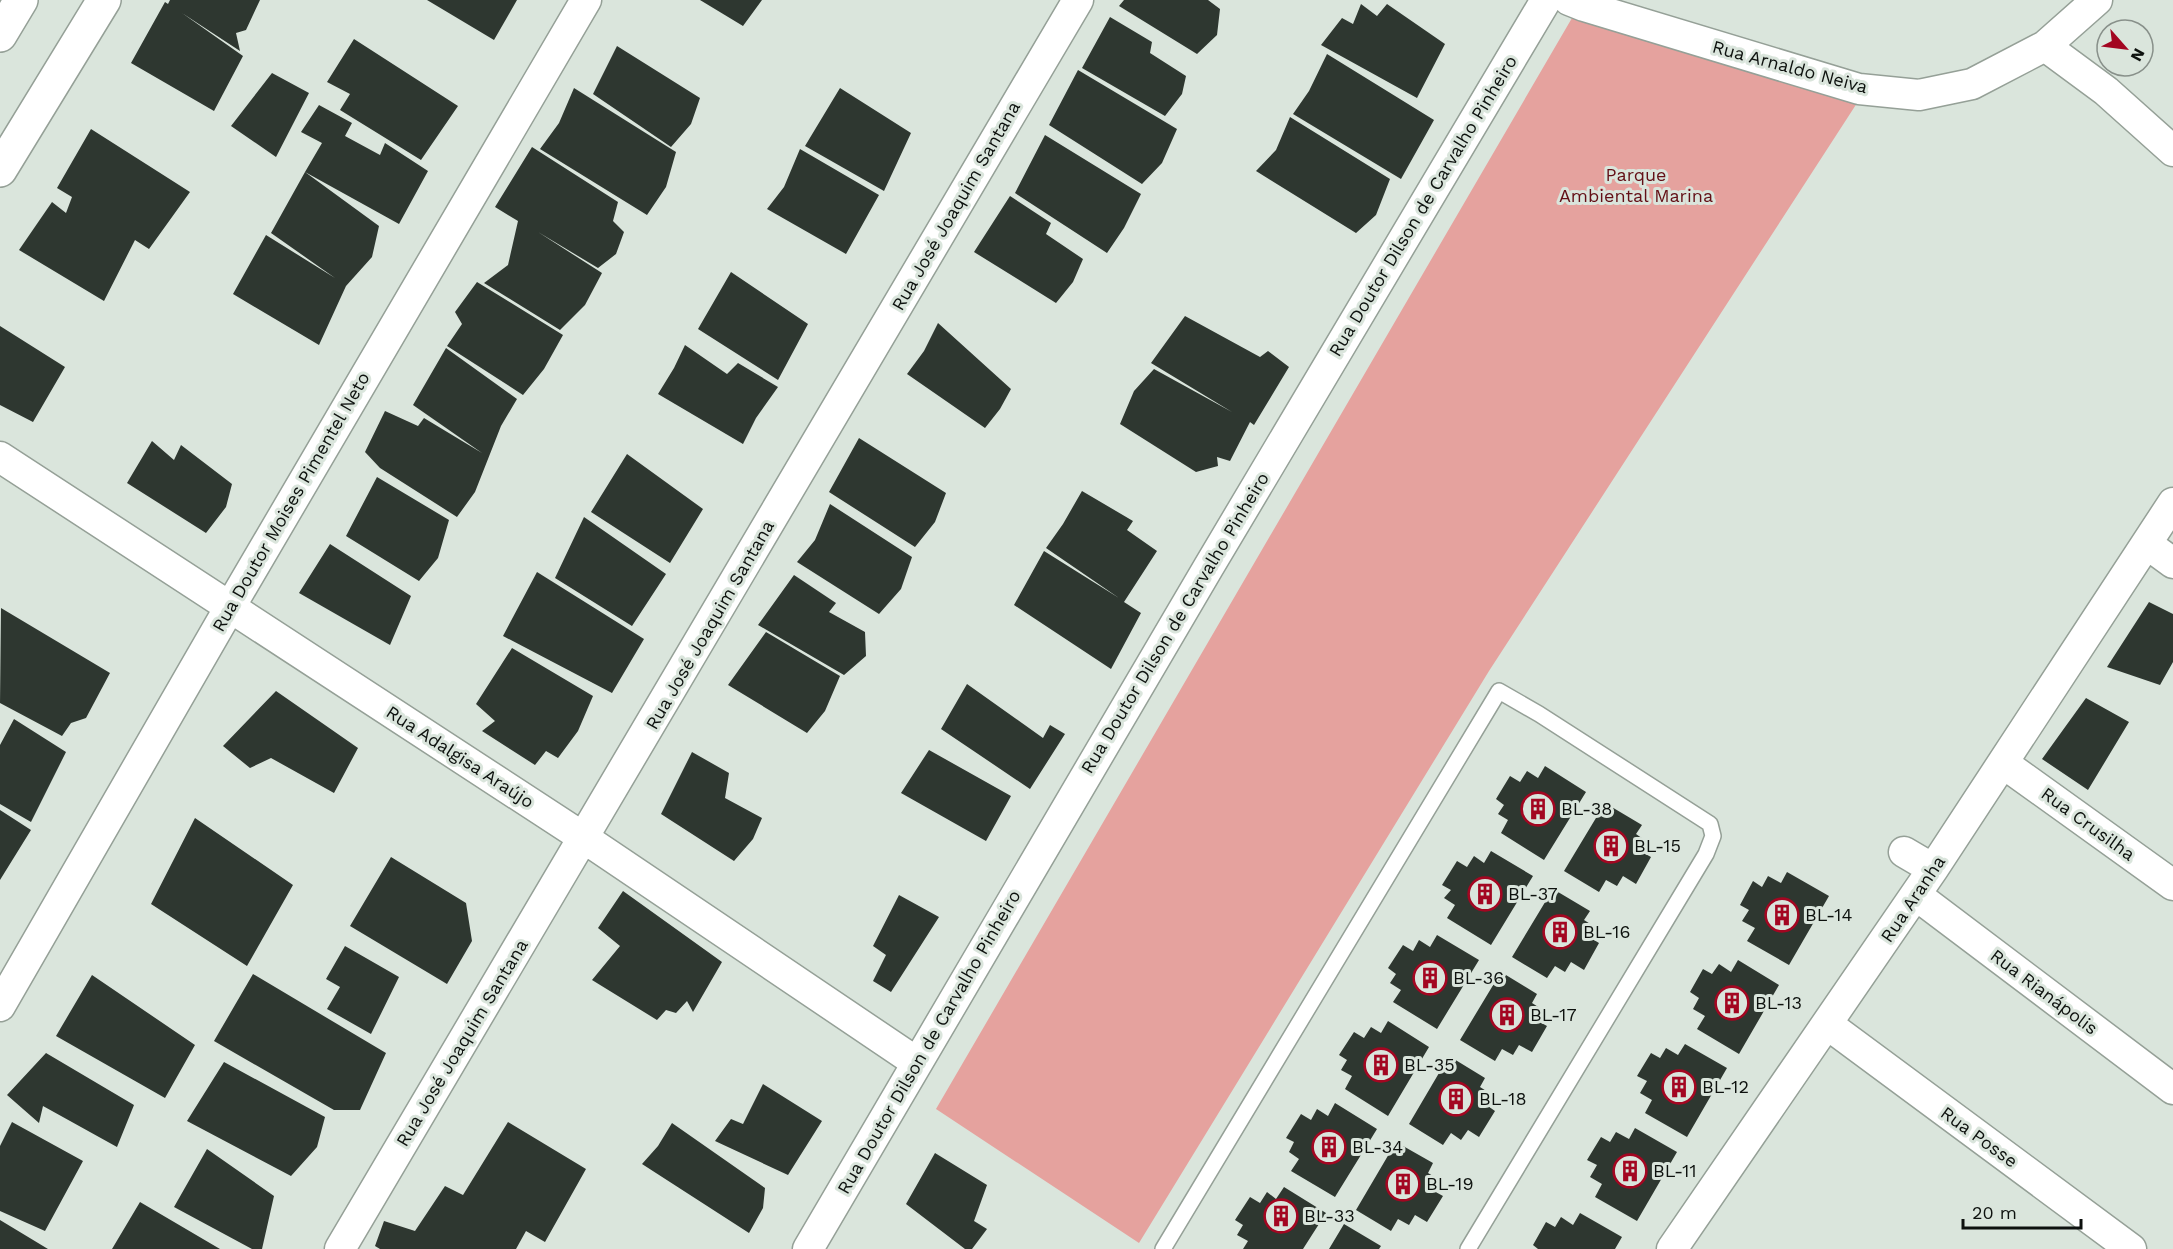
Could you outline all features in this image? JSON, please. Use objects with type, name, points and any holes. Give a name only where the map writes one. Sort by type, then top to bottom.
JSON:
[{"type":"main road","points":[[0,35],[21,0]]},
{"type":"main road","points":[[0,170],[104,0]]},
{"type":"street","name":"Rua Doutor Moises Pimentel Neto","points":[[0,1006],[230,607],[586,0]]},
{"type":"street","name":"Rua José Joaquim Santana","points":[[340,1249],[1078,0]]},
{"type":"street","name":"Rua Doutor Dilson de Carvalho Pinheiro","points":[[808,1249],[916,1062],[1545,0]]},
{"type":"street","name":"Rua Arnaldo Neiva","points":[[1569,0],[1595,10],[1859,89],[1919,95],[1972,84],[2045,46],[2097,0]]},
{"type":"street","points":[[2045,46],[2106,91],[2173,151]]},
{"type":"street","name":"Rua Adalgisa Araújo","points":[[0,457],[584,838],[916,1062]]},
{"type":"street","name":"Rua Aranha","points":[[1672,1249],[1916,895],[2173,503]]},
{"type":"street","points":[[2147,544],[2173,563]]},
{"type":"street","name":"Rua Crusilha","points":[[2002,764],[2173,885]]},
{"type":"street","points":[[1904,852],[1933,868]]},
{"type":"street","name":"Rua Rianápolis","points":[[1916,895],[2173,1089]]},
{"type":"street","name":"Rua Posse","points":[[1827,1024],[2131,1249]]},
{"type":"lane","points":[[1163,1249],[1499,691],[1539,714],[1710,824],[1713,836],[1706,854],[1468,1249]]},
{"type":"green space","name":"Parque Ambiental Marina","points":[[1572,18],[1859,100],[1489,671],[1139,1243],[936,1109]]},
{"type":"building","points":[[170,0],[260,0],[246,30],[236,33],[240,51],[182,13],[243,56],[214,111],[131,63],[165,2],[168,4]]},
{"type":"building","points":[[427,0],[517,0],[494,40]]},
{"type":"building","points":[[700,0],[762,0],[743,26]]},
{"type":"building","points":[[1124,0],[1208,0],[1220,9],[1217,35],[1197,54],[1119,6]]},
{"type":"building","points":[[1361,4],[1377,16],[1387,4],[1445,44],[1417,98],[1321,45],[1342,18],[1353,24]]},
{"type":"building","points":[[1110,17],[1152,42],[1150,53],[1186,76],[1182,94],[1165,116],[1082,68]]},
{"type":"building","points":[[354,39],[458,106],[421,160],[340,110],[350,94],[327,82]]},
{"type":"building","points":[[617,46],[700,98],[691,124],[671,147],[593,94]]},
{"type":"building","points":[[1327,54],[1434,120],[1401,179],[1293,114],[1309,91]]},
{"type":"building","points":[[1078,70],[1177,129],[1162,163],[1142,184],[1049,125]]},
{"type":"building","points":[[272,73],[309,93],[276,157],[231,126]]},
{"type":"building","points":[[574,88],[676,152],[666,187],[647,215],[540,149],[559,123]]},
{"type":"building","points":[[840,88],[911,133],[884,191],[805,146]]},
{"type":"building","points":[[319,105],[352,123],[345,136],[380,155],[385,143],[428,171],[399,224],[305,172],[322,143],[301,132]]},
{"type":"building","points":[[1290,117],[1390,179],[1376,215],[1356,233],[1256,171],[1276,150]]},
{"type":"building","points":[[91,129],[190,192],[149,249],[135,240],[104,301],[19,250],[52,202],[66,213],[72,197],[57,188]]},
{"type":"building","points":[[1045,135],[1141,194],[1124,228],[1107,253],[1015,193]]},
{"type":"building","points":[[532,147],[618,202],[613,221],[624,232],[616,254],[598,268],[538,232],[602,273],[585,305],[560,330],[484,283],[508,265],[518,221],[495,207]]},
{"type":"building","points":[[800,149],[879,195],[846,254],[767,209],[784,187]]},
{"type":"building","points":[[305,172],[379,226],[372,257],[346,286],[319,345],[233,294],[266,235],[335,278],[271,233]]},
{"type":"building","points":[[1010,196],[1051,223],[1046,234],[1083,259],[1073,282],[1056,303],[974,252]]},
{"type":"building","points":[[731,272],[808,324],[778,380],[698,329]]},
{"type":"building","points":[[477,282],[563,335],[544,369],[523,395],[447,346],[462,324],[455,312]]},
{"type":"building","points":[[1185,316],[1260,357],[1268,351],[1289,367],[1254,425],[1250,422],[1230,461],[1217,457],[1218,466],[1196,472],[1120,424],[1134,391],[1154,369],[1232,412],[1151,363]]},
{"type":"building","points":[[938,323],[1011,389],[1000,409],[985,428],[907,374],[924,351]]},
{"type":"building","points":[[0,326],[65,367],[33,422],[0,405]]},
{"type":"building","points":[[685,345],[727,374],[738,363],[778,387],[756,418],[743,444],[658,394]]},
{"type":"building","points":[[446,348],[517,399],[501,426],[475,492],[457,517],[380,468],[365,452],[385,411],[418,426],[424,418],[482,453],[413,405]]},
{"type":"building","points":[[859,438],[946,493],[935,522],[915,547],[829,492]]},
{"type":"building","points":[[152,441],[174,460],[181,445],[232,484],[226,507],[206,533],[127,483]]},
{"type":"building","points":[[627,454],[703,509],[670,563],[591,512]]},
{"type":"building","points":[[377,477],[449,520],[438,558],[419,581],[346,536]]},
{"type":"building","points":[[1082,491],[1133,521],[1127,530],[1157,551],[1124,602],[1141,613],[1111,669],[1014,605],[1044,551],[1119,598],[1046,548]]},
{"type":"building","points":[[830,504],[912,557],[901,589],[879,614],[797,562],[815,540]]},
{"type":"building","points":[[584,517],[666,574],[632,626],[555,578]]},
{"type":"building","points":[[330,544],[411,596],[390,645],[299,593]]},
{"type":"building","points":[[537,572],[644,639],[612,693],[503,636]]},
{"type":"building","points":[[794,575],[836,603],[829,612],[865,632],[866,656],[844,675],[758,625]]},
{"type":"building","points":[[2149,602],[2173,614],[2173,662],[2160,685],[2107,667]]},
{"type":"building","points":[[1,608],[110,673],[86,718],[71,723],[62,736],[0,703]]},
{"type":"building","points":[[766,632],[840,676],[825,711],[807,733],[728,685]]},
{"type":"building","points":[[512,648],[593,696],[578,731],[558,758],[546,751],[535,765],[482,731],[495,721],[476,704]]},
{"type":"building","points":[[967,684],[1043,738],[1050,725],[1065,734],[1030,789],[941,729]]},
{"type":"building","points":[[276,691],[358,748],[334,793],[271,758],[250,768],[223,746]]},
{"type":"building","points":[[2086,698],[2129,722],[2088,790],[2042,759]]},
{"type":"building","points":[[14,719],[66,752],[31,822],[0,804],[0,745]]},
{"type":"building","points":[[929,750],[1011,796],[986,841],[901,793]]},
{"type":"building","points":[[692,752],[729,773],[725,798],[762,818],[753,839],[734,861],[661,814]]},
{"type":"building","name":"BL-38","points":[[1545,766],[1586,792],[1544,860],[1501,833],[1508,820],[1498,814],[1504,805],[1496,799],[1510,776],[1520,782],[1527,771],[1538,778]]},
{"type":"building","name":"BL-15","points":[[1605,803],[1642,825],[1636,834],[1646,841],[1640,851],[1651,857],[1636,884],[1623,876],[1617,886],[1606,880],[1599,892],[1564,871]]},
{"type":"building","points":[[0,810],[31,830],[0,880]]},
{"type":"building","points":[[195,818],[293,885],[247,966],[151,904]]},
{"type":"building","name":"BL-37","points":[[1491,851],[1533,876],[1491,945],[1447,918],[1455,905],[1444,898],[1451,890],[1442,885],[1457,861],[1467,867],[1474,856],[1484,863]]},
{"type":"building","points":[[391,857],[466,903],[472,941],[447,984],[350,926]]},
{"type":"building","name":"BL-14","points":[[1787,872],[1829,896],[1789,965],[1747,941],[1755,928],[1742,921],[1749,910],[1740,905],[1753,881],[1762,887],[1768,876],[1781,883]]},
{"type":"building","name":"BL-16","points":[[1553,889],[1590,911],[1584,920],[1595,927],[1589,937],[1599,943],[1584,970],[1571,962],[1565,972],[1555,966],[1547,978],[1512,957]]},
{"type":"building","points":[[623,891],[722,962],[693,1012],[687,1001],[676,1013],[666,1010],[657,1020],[592,980],[620,946],[598,928]]},
{"type":"building","points":[[899,895],[939,917],[891,992],[873,981],[886,955],[873,946]]},
{"type":"building","name":"BL-36","points":[[1437,935],[1479,960],[1437,1029],[1393,1002],[1401,990],[1390,983],[1396,974],[1388,968],[1403,945],[1413,951],[1419,940],[1430,947]]},
{"type":"building","points":[[345,946],[399,977],[371,1034],[327,1009],[340,987],[326,979]]},
{"type":"building","name":"BL-13","points":[[1738,960],[1779,985],[1739,1054],[1697,1029],[1705,1016],[1693,1009],[1699,998],[1690,992],[1703,969],[1712,974],[1719,964],[1731,972]]},
{"type":"building","name":"BL-17","points":[[1501,972],[1537,994],[1532,1003],[1543,1010],[1536,1020],[1547,1026],[1532,1052],[1519,1045],[1513,1055],[1502,1049],[1495,1061],[1460,1040]]},
{"type":"building","points":[[253,974],[386,1053],[360,1110],[334,1110],[214,1041]]},
{"type":"building","points":[[92,975],[195,1045],[165,1098],[56,1036]]},
{"type":"building","name":"BL-35","points":[[1388,1021],[1429,1047],[1388,1116],[1345,1089],[1352,1076],[1341,1070],[1347,1060],[1339,1055],[1354,1032],[1364,1038],[1371,1027],[1381,1033]]},
{"type":"building","name":"BL-12","points":[[1685,1044],[1727,1068],[1687,1137],[1645,1113],[1652,1100],[1640,1093],[1647,1081],[1637,1076],[1651,1053],[1660,1058],[1666,1048],[1678,1055]]},
{"type":"building","points":[[46,1053],[134,1105],[117,1147],[43,1106],[39,1123],[7,1095]]},
{"type":"building","name":"BL-18","points":[[1449,1056],[1485,1078],[1480,1087],[1491,1094],[1485,1104],[1495,1111],[1479,1137],[1468,1130],[1461,1140],[1451,1133],[1443,1145],[1409,1124]]},
{"type":"building","points":[[224,1062],[325,1117],[317,1147],[291,1176],[187,1121]]},
{"type":"building","points":[[763,1084],[822,1121],[788,1175],[715,1141],[731,1119],[743,1124]]},
{"type":"building","name":"BL-34","points":[[1335,1103],[1377,1129],[1335,1197],[1291,1171],[1299,1159],[1289,1152],[1294,1142],[1286,1138],[1301,1114],[1311,1120],[1317,1109],[1328,1116]]},
{"type":"building","points":[[12,1122],[83,1161],[45,1231],[0,1211],[0,1146]]},
{"type":"building","points":[[508,1122],[586,1169],[545,1242],[526,1231],[516,1249],[380,1249],[375,1246],[384,1221],[415,1231],[445,1186],[463,1195]]},
{"type":"building","points":[[672,1123],[765,1188],[763,1208],[749,1233],[642,1164],[658,1146]]},
{"type":"building","name":"BL-11","points":[[1635,1128],[1677,1152],[1637,1221],[1595,1197],[1602,1184],[1590,1177],[1597,1165],[1587,1160],[1601,1137],[1610,1142],[1616,1132],[1629,1139]]},
{"type":"building","name":"BL-19","points":[[1396,1142],[1433,1163],[1428,1173],[1438,1179],[1432,1190],[1443,1196],[1427,1222],[1415,1215],[1409,1225],[1398,1219],[1391,1231],[1356,1210]]},
{"type":"building","points":[[207,1149],[274,1196],[262,1249],[252,1249],[174,1207]]},
{"type":"building","points":[[935,1153],[987,1185],[974,1221],[987,1229],[972,1249],[965,1249],[906,1204]]},
{"type":"building","name":"BL-33","points":[[1284,1187],[1326,1213],[1303,1249],[1243,1249],[1248,1241],[1237,1235],[1243,1225],[1235,1220],[1250,1197],[1260,1203],[1267,1192],[1276,1199]]},
{"type":"building","points":[[140,1202],[220,1249],[112,1249]]},
{"type":"building","points":[[1580,1213],[1622,1237],[1615,1249],[1538,1249],[1533,1245],[1546,1222],[1555,1227],[1561,1217],[1573,1225]]},
{"type":"building","points":[[0,1220],[48,1249],[0,1249]]},
{"type":"building","points":[[1344,1224],[1381,1246],[1379,1249],[1329,1249]]},
{"type":"place","name":"BL-38","points":[[1538,809]]},
{"type":"place","name":"BL-15","points":[[1611,846]]},
{"type":"place","name":"BL-37","points":[[1485,894]]},
{"type":"place","name":"BL-14","points":[[1782,915]]},
{"type":"place","name":"BL-16","points":[[1560,932]]},
{"type":"place","name":"BL-36","points":[[1430,978]]},
{"type":"place","name":"BL-13","points":[[1732,1003]]},
{"type":"place","name":"BL-17","points":[[1507,1015]]},
{"type":"place","name":"BL-35","points":[[1381,1065]]},
{"type":"place","name":"BL-12","points":[[1679,1087]]},
{"type":"place","name":"BL-18","points":[[1456,1099]]},
{"type":"place","name":"BL-34","points":[[1329,1147]]},
{"type":"place","name":"BL-11","points":[[1630,1171]]},
{"type":"place","name":"BL-19","points":[[1403,1184]]},
{"type":"place","name":"BL-33","points":[[1281,1216]]}]
